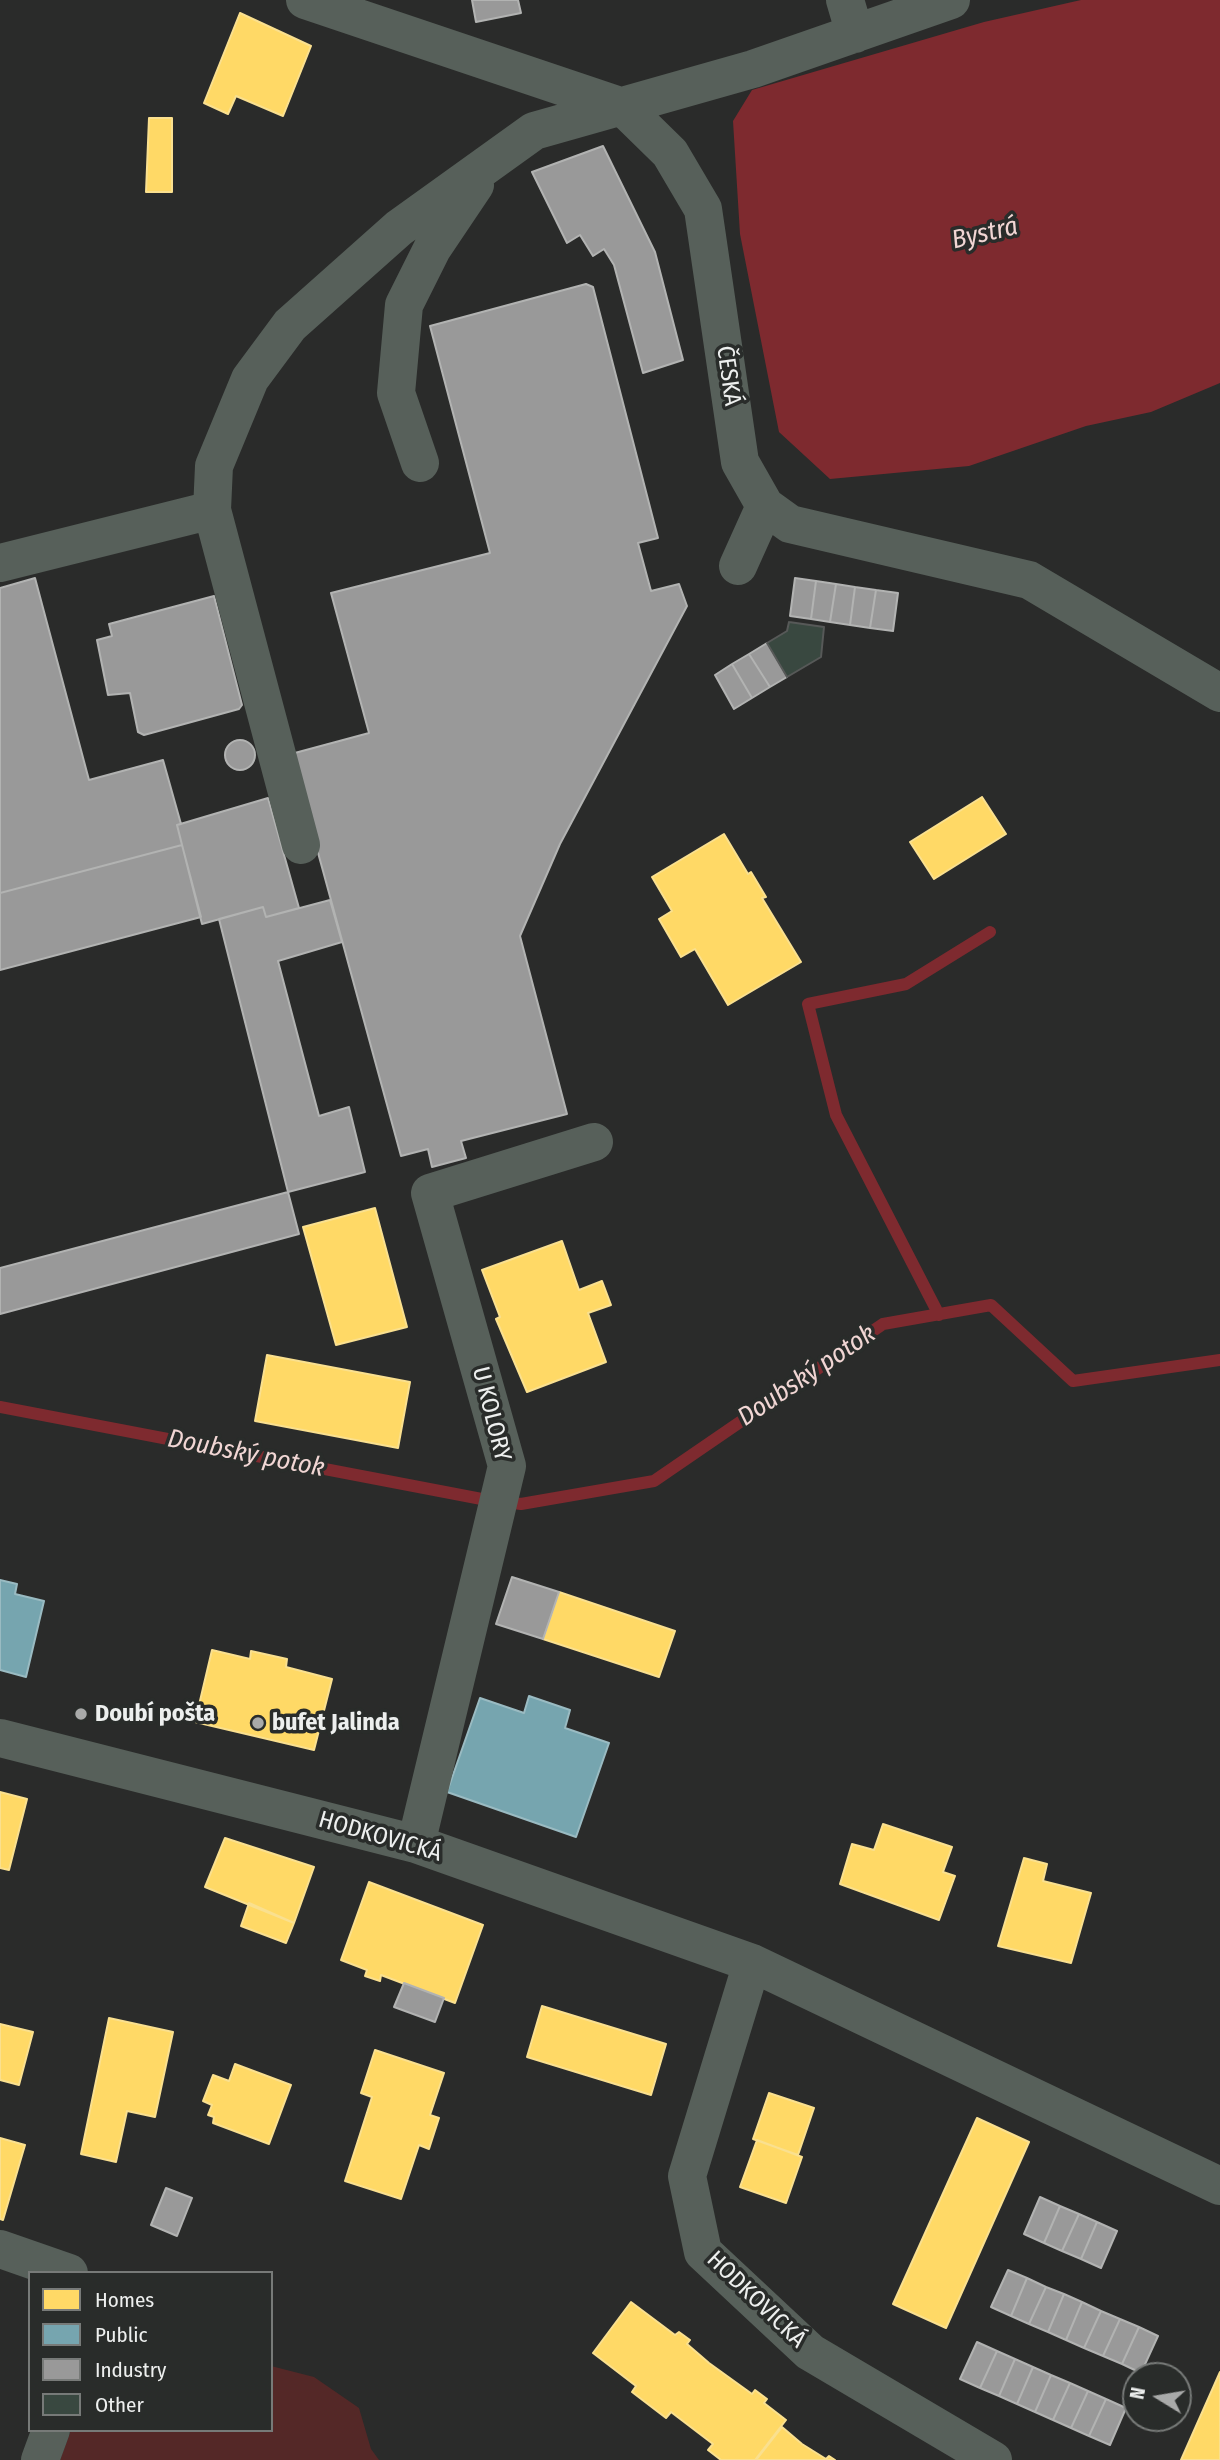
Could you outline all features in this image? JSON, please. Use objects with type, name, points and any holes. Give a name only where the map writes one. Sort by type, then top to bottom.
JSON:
[{"type":"street","name":"ČESKÁ","points":[[305,0],[623,107],[670,153],[703,209],[740,462],[765,506],[790,524],[1030,580],[1220,693]]},
{"type":"street","points":[[301,845],[212,510],[214,466],[250,379],[290,325],[399,228],[534,131],[575,117],[623,107],[753,69],[850,17],[951,0]]},
{"type":"street","points":[[421,463],[396,393],[404,305],[432,249],[490,163]]},
{"type":"street","points":[[738,566],[765,506]]},
{"type":"street","points":[[0,563],[212,510]]},
{"type":"street","name":"U KOLORY","points":[[416,1844],[507,1466],[430,1193],[594,1142]]},
{"type":"street","name":"HODKOVICKÁ","points":[[0,1738],[416,1844],[752,1963],[1220,2186]]},
{"type":"street","name":"HODKOVICKÁ","points":[[752,1963],[687,2176],[703,2252],[810,2352],[993,2460]]},
{"type":"street","points":[[0,2249],[63,2271]]},
{"type":"street","points":[[40,2460],[50,2432]]},
{"type":"shaded area","points":[[273,2367],[314,2377],[359,2408],[371,2449],[379,2460],[60,2460],[70,2432],[273,2432]]},
{"type":"water","name":"Bystrá","points":[[1081,0],[1220,0],[1220,383],[1151,412],[1086,426],[969,466],[830,479],[779,432],[740,234],[733,121],[752,90],[984,22]]},
{"type":"building: Homes","points":[[240,13],[311,46],[283,116],[236,96],[228,114],[204,103]]},
{"type":"building: Homes","points":[[149,118],[172,118],[172,192],[146,192]]},
{"type":"building: Homes","points":[[982,797],[1006,834],[934,879],[910,842]]},
{"type":"building: Homes","points":[[724,834],[748,874],[751,872],[766,897],[762,898],[801,962],[728,1005],[695,949],[681,957],[659,919],[672,911],[652,877]]},
{"type":"building: Homes","points":[[375,1208],[407,1327],[336,1345],[303,1227]]},
{"type":"building: Homes","points":[[562,1241],[579,1290],[602,1281],[611,1305],[588,1313],[606,1362],[527,1392],[496,1319],[500,1317],[482,1270]]},
{"type":"building: Homes","points":[[267,1355],[410,1382],[398,1448],[255,1421]]},
{"type":"building: Homes","points":[[559,1592],[675,1631],[659,1677],[543,1639]]},
{"type":"building: Homes","points":[[212,1650],[250,1659],[251,1651],[287,1659],[286,1667],[332,1679],[314,1750],[195,1722]]},
{"type":"building: Homes","points":[[0,1792],[27,1799],[9,1870],[0,1868]]},
{"type":"building: Homes","points":[[883,1824],[952,1847],[943,1872],[955,1876],[939,1920],[840,1884],[852,1844],[874,1850]]},
{"type":"building: Homes","points":[[225,1838],[314,1867],[294,1923],[205,1887]]},
{"type":"building: Homes","points":[[1024,1858],[1047,1864],[1043,1881],[1091,1893],[1071,1963],[998,1946]]},
{"type":"building: Homes","points":[[369,1882],[483,1925],[455,2003],[381,1975],[380,1981],[365,1976],[367,1970],[341,1960]]},
{"type":"building: Homes","points":[[249,1903],[294,1923],[286,1943],[241,1926]]},
{"type":"building: Homes","points":[[542,2006],[666,2044],[651,2095],[527,2057]]},
{"type":"building: Homes","points":[[109,2018],[173,2032],[155,2117],[127,2111],[116,2162],[81,2154]]},
{"type":"building: Homes","points":[[0,2024],[33,2032],[19,2085],[0,2080]]},
{"type":"building: Homes","points":[[375,2050],[444,2073],[430,2115],[439,2118],[429,2149],[419,2145],[401,2199],[345,2181],[372,2097],[361,2093]]},
{"type":"building: Homes","points":[[235,2064],[291,2085],[269,2144],[213,2123],[214,2117],[208,2115],[212,2105],[203,2101],[213,2075],[229,2081]]},
{"type":"building: Homes","points":[[769,2093],[814,2108],[798,2155],[753,2139]]},
{"type":"building: Homes","points":[[977,2118],[1029,2142],[946,2328],[893,2304]]},
{"type":"building: Homes","points":[[0,2138],[25,2145],[3,2220],[0,2219]]},
{"type":"building: Homes","points":[[757,2140],[802,2157],[786,2203],[740,2187]]},
{"type":"building: Homes","points":[[631,2302],[675,2335],[679,2332],[690,2340],[687,2344],[709,2363],[752,2394],[755,2390],[767,2399],[764,2403],[786,2420],[755,2460],[721,2460],[708,2450],[713,2444],[671,2412],[666,2418],[632,2392],[636,2386],[593,2353]]},
{"type":"building: Homes","points":[[1220,2372],[1220,2460],[1181,2460]]},
{"type":"building: Homes","points":[[782,2427],[826,2459],[829,2456],[835,2460],[756,2460]]},
{"type":"building: Public","points":[[0,1580],[17,1584],[15,1594],[44,1601],[26,1677],[0,1670]]},
{"type":"building: Public","points":[[529,1696],[570,1710],[565,1728],[609,1743],[576,1837],[447,1792],[480,1698],[524,1713]]},
{"type":"building: Industry","points":[[472,0],[518,0],[521,13],[476,22]]},
{"type":"building: Industry","points":[[603,146],[655,252],[683,360],[643,373],[614,265],[604,249],[593,256],[580,235],[567,243],[532,172]]},
{"type":"building: Industry","points":[[586,284],[593,287],[658,538],[638,543],[651,591],[679,584],[687,606],[560,844],[520,936],[567,1114],[461,1141],[466,1158],[432,1167],[428,1149],[401,1156],[291,754],[369,733],[331,593],[490,553],[430,326]]},
{"type":"building: Industry","points":[[35,578],[89,780],[163,760],[181,824],[177,825],[182,845],[0,893],[0,588]]},
{"type":"building: Industry","points":[[795,578],[816,581],[811,619],[790,616]]},
{"type":"building: Industry","points":[[816,581],[836,584],[830,622],[811,619]]},
{"type":"building: Industry","points":[[836,584],[855,587],[850,625],[830,622]]},
{"type":"building: Industry","points":[[855,587],[876,590],[870,628],[850,625]]},
{"type":"building: Industry","points":[[876,590],[898,593],[893,631],[870,628]]},
{"type":"building: Industry","points":[[214,596],[242,705],[239,709],[144,735],[138,732],[130,693],[108,695],[97,640],[112,636],[109,624]]},
{"type":"building: Industry","points":[[767,643],[787,677],[770,687],[749,654]]},
{"type":"building: Industry","points":[[749,654],[770,687],[752,698],[732,664]]},
{"type":"building: Industry","points":[[732,664],[752,698],[734,709],[715,675]]},
{"type":"building: Industry","points":[[240,740],[251,744],[255,755],[251,766],[240,770],[229,766],[225,755],[229,744]]},
{"type":"building: Industry","points":[[268,798],[299,908],[266,917],[263,907],[202,924],[177,825]]},
{"type":"building: Industry","points":[[182,845],[201,917],[0,970],[0,893]]},
{"type":"building: Industry","points":[[330,900],[342,942],[278,961],[319,1116],[349,1107],[365,1172],[288,1192],[219,919],[263,907],[266,917]]},
{"type":"building: Industry","points":[[288,1192],[299,1234],[0,1314],[0,1268]]},
{"type":"building: Industry","points":[[512,1577],[559,1592],[543,1639],[496,1624]]},
{"type":"building: Industry","points":[[404,1983],[444,1998],[435,2022],[394,2007]]},
{"type":"building: Industry","points":[[166,2188],[192,2198],[177,2236],[151,2225]]},
{"type":"building: Industry","points":[[1040,2197],[1060,2206],[1044,2243],[1024,2234]]},
{"type":"building: Industry","points":[[1060,2206],[1079,2214],[1062,2251],[1044,2243]]},
{"type":"building: Industry","points":[[1079,2214],[1097,2222],[1081,2259],[1062,2251]]},
{"type":"building: Industry","points":[[1097,2222],[1117,2231],[1101,2268],[1081,2259]]},
{"type":"building: Industry","points":[[1008,2270],[1027,2278],[1011,2316],[991,2307]]},
{"type":"building: Industry","points":[[1027,2278],[1046,2287],[1029,2324],[1011,2316]]},
{"type":"building: Industry","points":[[1046,2287],[1064,2294],[1048,2332],[1029,2324]]},
{"type":"building: Industry","points":[[1064,2294],[1082,2302],[1066,2340],[1048,2332]]},
{"type":"building: Industry","points":[[1082,2302],[1101,2311],[1084,2348],[1066,2340]]},
{"type":"building: Industry","points":[[1101,2311],[1120,2319],[1103,2356],[1084,2348]]},
{"type":"building: Industry","points":[[1120,2319],[1139,2327],[1122,2364],[1103,2356]]},
{"type":"building: Industry","points":[[1139,2327],[1158,2336],[1146,2362],[1123,2362]]},
{"type":"building: Industry","points":[[977,2342],[997,2351],[980,2388],[960,2379]]},
{"type":"building: Industry","points":[[997,2351],[1015,2359],[999,2396],[980,2388]]},
{"type":"building: Industry","points":[[1015,2359],[1033,2367],[1017,2404],[999,2396]]},
{"type":"building: Industry","points":[[1033,2367],[1051,2375],[1035,2412],[1017,2404]]},
{"type":"building: Industry","points":[[1051,2375],[1070,2383],[1053,2420],[1035,2412]]},
{"type":"building: Industry","points":[[1070,2383],[1088,2391],[1071,2428],[1053,2420]]},
{"type":"building: Industry","points":[[1088,2391],[1106,2399],[1089,2436],[1071,2428]]},
{"type":"building: Industry","points":[[1106,2399],[1122,2406],[1122,2417],[1110,2445],[1089,2436]]},
{"type":"building: Other","points":[[789,622],[824,627],[821,657],[787,677],[767,643],[787,631]]},
{"type":"waterway","points":[[939,1315],[836,1115],[808,1004],[906,984],[990,932]]},
{"type":"waterway","name":"Doubský potok","points":[[506,1502],[521,1504],[654,1481],[883,1324],[991,1305],[1073,1381],[1220,1360]]},
{"type":"waterway","name":"Doubský potok","points":[[0,1407],[492,1501]]},
{"type":"place","name":"Doubí pošta","points":[[81,1714]]},
{"type":"place","name":"bufet Jalinda","points":[[258,1723]]}]
